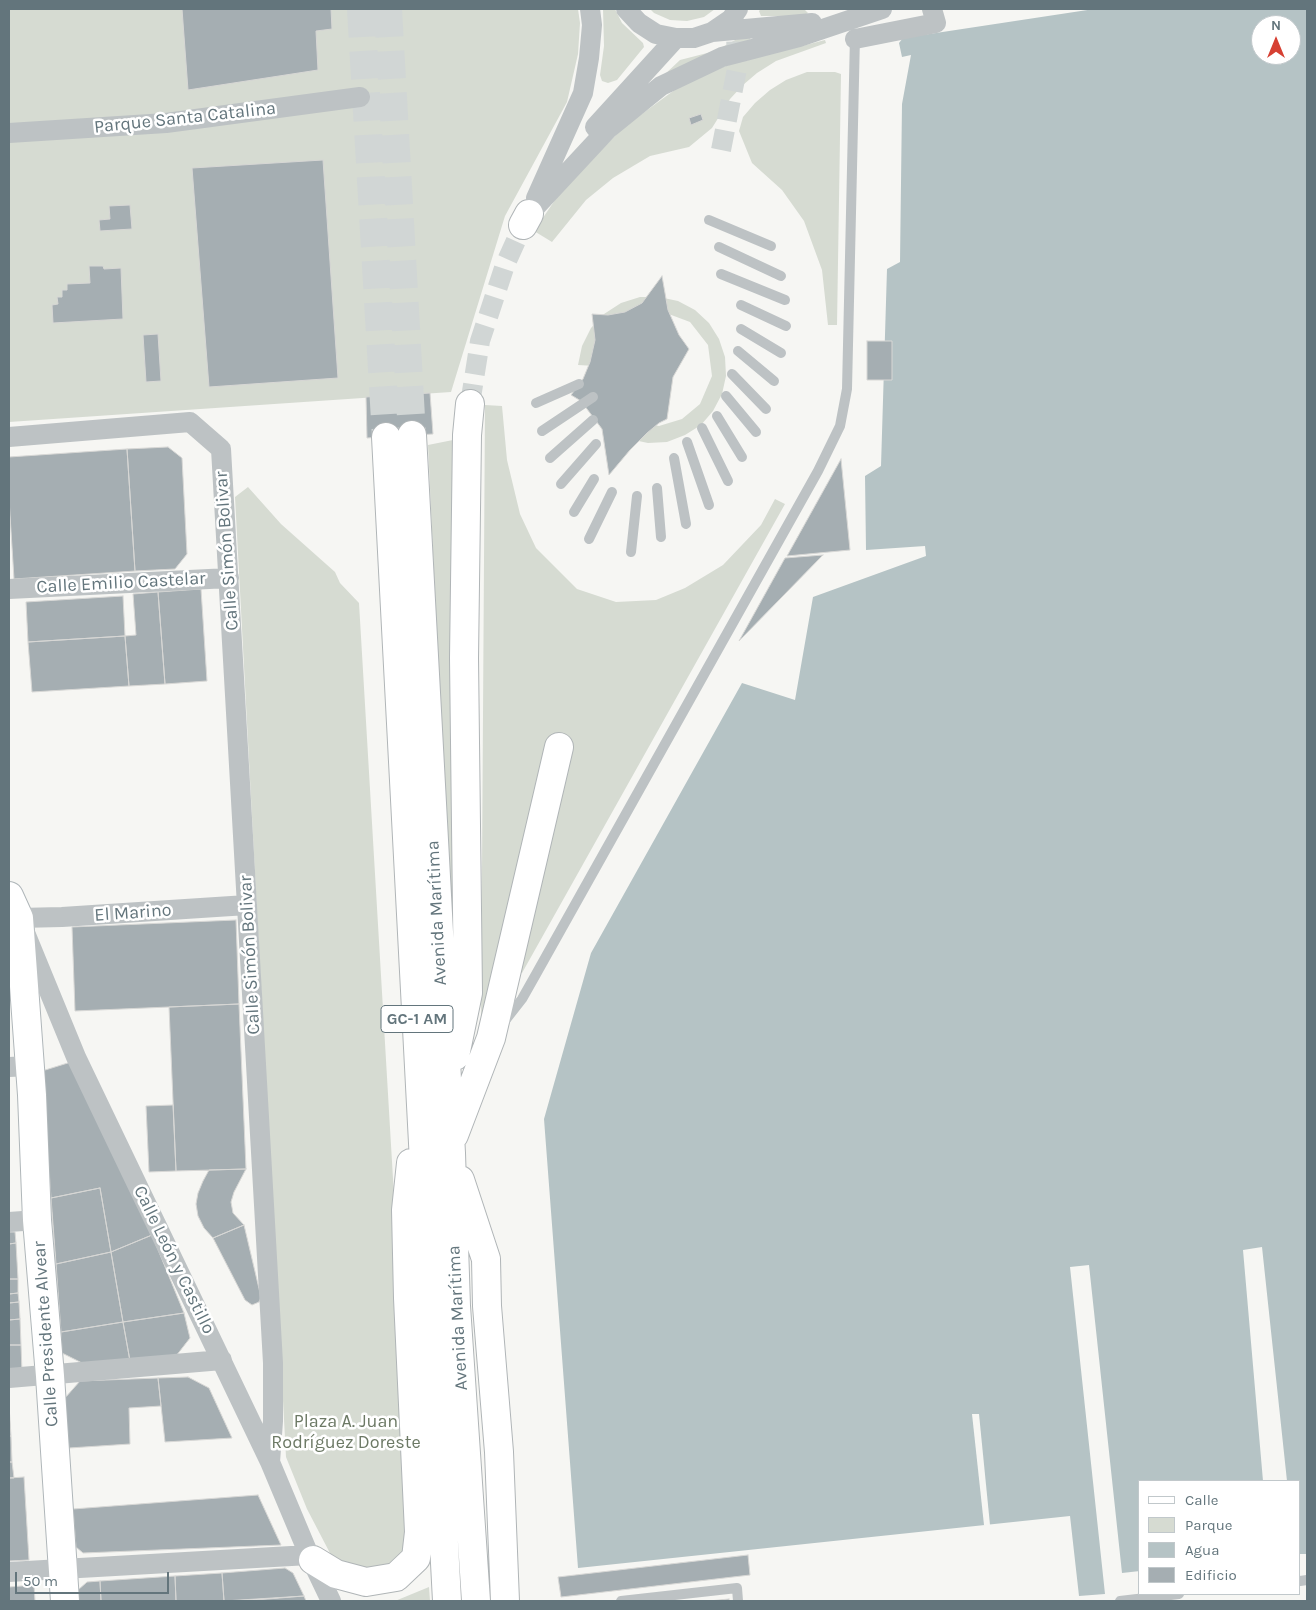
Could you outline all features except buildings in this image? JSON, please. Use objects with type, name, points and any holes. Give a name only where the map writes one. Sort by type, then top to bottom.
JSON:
[{"type":"main road","points":[[447,1097],[468,993],[464,658],[467,435],[470,404]]},
{"type":"main road","name":"Avenida Marítima","points":[[447,1601],[420,1086],[399,436],[451,1148],[456,1306],[476,1601]]},
{"type":"main road","points":[[506,1601],[499,1452],[487,1306],[486,1258],[451,1148],[490,1038],[559,747]]},
{"type":"main road","points":[[14,907],[19,1067]]},
{"type":"main road","name":"Calle Presidente Alvear","points":[[19,1067],[37,1220],[50,1376],[65,1601]]},
{"type":"main road","points":[[311,1558],[336,1574],[357,1592],[396,1577],[416,1558],[419,1532],[408,1298],[406,1210],[420,1086]]},
{"type":"street","points":[[526,220],[583,93],[592,25],[590,9]]},
{"type":"street","points":[[626,9],[639,23],[656,34],[676,38],[694,38],[712,32],[800,25],[882,9]]},
{"type":"street","points":[[712,32],[730,19],[738,9]]},
{"type":"street","points":[[526,220],[608,129],[661,86],[722,57],[799,37],[882,9]]},
{"type":"street","points":[[855,39],[936,23],[932,9]]},
{"type":"street","points":[[526,220],[597,125],[676,38]]},
{"type":"street","name":"Parque Santa Catalina","points":[[9,132],[166,123],[360,97]]},
{"type":"street","name":"Calle Simón Bolivar","points":[[9,436],[190,422],[221,449],[274,1363],[274,1421],[270,1462]]},
{"type":"street","name":"Calle Emilio Castelar","points":[[10,589],[229,578]]},
{"type":"street","name":"El Marino","points":[[14,907],[62,917],[247,905]]},
{"type":"street","name":"Calle León y Castillo","points":[[14,907],[76,1057],[270,1462],[331,1601]]},
{"type":"street","points":[[9,1222],[37,1220]]},
{"type":"street","points":[[9,1378],[222,1360]]},
{"type":"street","points":[[9,1572],[62,1568],[311,1558]]},
{"type":"lane","points":[[490,1038],[522,999],[531,984],[818,471],[840,426],[847,389],[854,18]]},
{"type":"lane","points":[[709,220],[771,246]]},
{"type":"lane","points":[[719,247],[781,276]]},
{"type":"lane","points":[[722,274],[785,300]]},
{"type":"lane","points":[[741,305],[786,326]]},
{"type":"lane","points":[[741,329],[781,353]]},
{"type":"lane","points":[[738,351],[774,381]]},
{"type":"lane","points":[[732,374],[766,409]]},
{"type":"lane","points":[[536,403],[579,384]]},
{"type":"lane","points":[[726,396],[756,432]]},
{"type":"lane","points":[[542,431],[593,397]]},
{"type":"lane","points":[[717,416],[742,457]]},
{"type":"lane","points":[[550,458],[592,420]]},
{"type":"lane","points":[[702,428],[728,481]]},
{"type":"lane","points":[[687,442],[709,505]]},
{"type":"lane","points":[[561,484],[596,444]]},
{"type":"lane","points":[[674,458],[686,524]]},
{"type":"lane","points":[[574,512],[594,479]]},
{"type":"lane","points":[[657,488],[661,537]]},
{"type":"lane","points":[[589,539],[612,492]]},
{"type":"lane","points":[[631,552],[637,496]]},
{"type":"lane","points":[[621,1601],[736,1588],[738,1601]]},
{"type":"lane","points":[[1120,1601],[1171,1595]]},
{"type":"green space","points":[[9,9],[578,9],[580,23],[578,54],[567,102],[505,216],[451,392],[9,422]]},
{"type":"green space","points":[[603,9],[615,9],[622,23],[643,43],[644,47],[617,80],[608,83],[602,81],[600,75],[604,46]]},
{"type":"green space","points":[[650,9],[715,9],[704,17],[687,21],[670,20],[654,13]]},
{"type":"green space","points":[[761,9],[804,9],[808,13],[803,16],[761,16],[759,11]]},
{"type":"green space","points":[[750,38],[751,41],[663,76],[680,60],[715,51],[737,39]]},
{"type":"green space","points":[[825,40],[826,43],[776,61],[757,73],[730,99],[712,128],[689,147],[650,156],[613,178],[586,200],[552,242],[534,231],[555,200],[574,177],[624,127],[680,86],[702,74],[732,64]]},
{"type":"green space","points":[[807,72],[835,72],[841,74],[837,325],[828,325],[822,270],[804,221],[782,190],[752,163],[739,131],[743,117],[755,103],[770,90],[786,80]]},
{"type":"green space","points":[[640,297],[659,297],[678,301],[695,310],[709,323],[719,339],[725,357],[726,376],[722,394],[713,411],[701,425],[685,435],[667,442],[648,443],[629,439],[625,419],[659,426],[682,419],[700,404],[712,376],[708,345],[690,322],[658,310],[595,366],[578,365],[582,346],[591,328],[604,314],[621,303]]},
{"type":"green space","points":[[485,405],[502,406],[507,460],[520,514],[536,548],[577,589],[616,602],[656,600],[685,588],[723,565],[761,525],[775,499],[785,504],[522,973],[515,971],[573,751],[549,744],[481,1024]]},
{"type":"green space","points":[[453,440],[456,895],[452,898],[449,896],[428,445]]},
{"type":"green space","name":"Plaza A. Juan Rodríguez Doreste","points":[[248,487],[281,524],[335,572],[340,583],[359,603],[414,1534],[399,1563],[364,1574],[332,1557],[307,1509],[286,1457],[235,497]]},
{"type":"green space","points":[[429,1587],[430,1601],[395,1601]]},
{"type":"water","points":[[1094,9],[1307,9],[1307,1554],[1301,1554],[1301,1480],[1287,1480],[1262,1247],[1243,1250],[1263,1480],[1138,1480],[1138,1571],[1122,1573],[1089,1265],[1070,1267],[1105,1594],[1079,1596],[1070,1516],[578,1568],[544,1119],[591,953],[742,683],[795,700],[813,597],[926,556],[925,546],[866,550],[865,476],[881,466],[887,269],[900,262],[902,104],[911,55],[902,57],[899,43],[903,38]]},
{"type":"pier","points":[[972,1414],[979,1414],[990,1525],[984,1525]]},
{"type":"tunnel","points":[[361,9],[386,437]]},
{"type":"tunnel","points":[[388,9],[412,435]]},
{"type":"tunnel","points":[[721,150],[737,69],[736,31],[732,14]]},
{"type":"tunnel","points":[[470,404],[480,341],[505,265],[523,225]]}]
